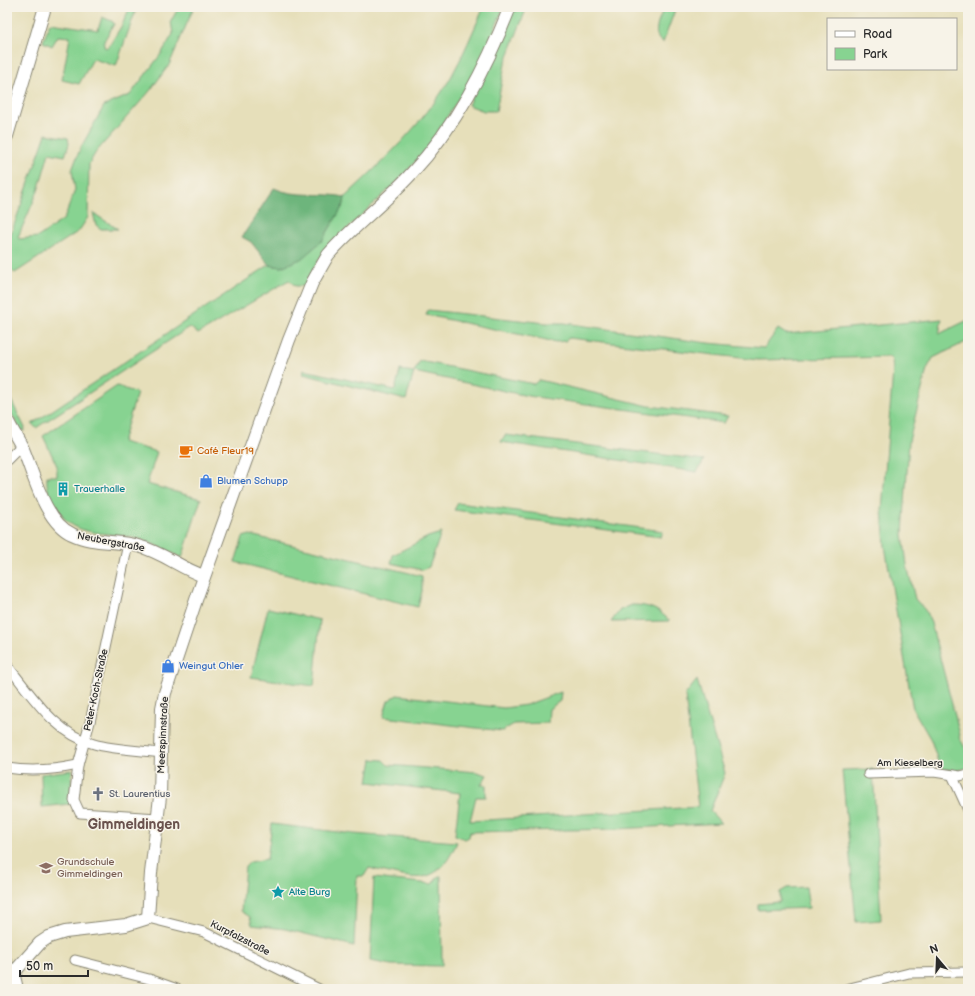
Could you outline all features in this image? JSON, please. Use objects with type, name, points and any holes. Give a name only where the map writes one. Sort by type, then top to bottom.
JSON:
[{"type":"street","points":[[7,136],[45,7]]},
{"type":"street","name":"Meerspinnstraße","points":[[148,918],[151,873],[158,818],[163,702],[204,576],[289,340],[319,269],[331,251],[411,175],[443,135],[479,78],[510,7]]},
{"type":"street","name":"Neubergstraße","points":[[7,420],[21,446],[47,507],[64,529],[83,538],[128,544],[165,555],[190,571],[204,576]]},
{"type":"street","points":[[7,460],[21,446]]},
{"type":"street","name":"Peter-Koch-Straße","points":[[128,544],[85,741],[78,765],[74,800],[80,813],[158,818]]},
{"type":"street","points":[[7,665],[58,725],[85,741],[94,744],[160,753]]},
{"type":"street","points":[[7,768],[29,771],[78,765]]},
{"type":"street","name":"Am Kieselberg","points":[[868,774],[934,772],[960,776],[968,774]]},
{"type":"street","points":[[952,775],[968,810]]},
{"type":"street","points":[[14,976],[23,960],[40,942],[49,937],[59,933],[126,925],[148,918]]},
{"type":"street","name":"Kurpfalzstraße","points":[[148,918],[204,932],[319,989]]},
{"type":"street","points":[[75,960],[149,979],[177,989]]},
{"type":"street","points":[[7,962],[14,976],[17,989]]},
{"type":"street","points":[[846,989],[909,973],[968,972]]},
{"type":"green space","points":[[130,7],[137,7],[116,66],[93,59],[79,84],[62,80],[70,37],[58,36],[52,46],[43,42],[50,23],[98,30],[102,17],[112,21],[114,24],[104,41],[104,47],[108,48],[122,25]]},
{"type":"green space","points":[[179,7],[194,7],[169,65],[149,92],[96,152],[89,164],[88,217],[79,231],[15,273],[9,269],[7,272],[7,245],[46,134],[68,138],[69,144],[65,156],[49,153],[38,191],[18,237],[19,239],[38,237],[64,219],[75,190],[72,170],[80,149],[104,106],[130,95],[161,54],[173,34],[171,21]]},
{"type":"green space","points":[[484,7],[504,7],[478,68],[426,150],[398,181],[334,241],[316,264],[305,286],[295,286],[289,280],[198,334],[190,327],[36,428],[32,424],[269,265],[281,267],[322,241],[344,204],[345,197],[402,141],[439,96],[450,79]]},
{"type":"green space","points":[[513,7],[527,7],[505,64],[496,111],[484,111],[468,105]]},
{"type":"green space","points":[[664,7],[676,7],[663,43],[657,36],[657,26]]},
{"type":"green space","points":[[274,188],[290,193],[345,197],[344,204],[322,241],[301,259],[281,267],[269,265],[251,242],[242,237]]},
{"type":"green space","points":[[93,213],[118,229],[101,229],[96,225]]},
{"type":"green space","points":[[428,310],[546,323],[564,323],[708,343],[764,348],[778,329],[786,334],[942,319],[939,334],[968,320],[968,341],[933,358],[927,369],[909,441],[903,534],[907,565],[915,599],[925,610],[931,623],[960,735],[959,737],[968,753],[968,768],[955,771],[940,768],[931,740],[913,709],[885,546],[882,510],[893,371],[892,360],[889,357],[758,360],[569,338],[565,341],[556,342],[426,315]]},
{"type":"green space","points":[[420,361],[534,384],[539,380],[649,406],[728,416],[724,423],[528,396],[414,372]]},
{"type":"green space","points":[[304,370],[395,390],[400,370],[414,372],[406,400],[303,374]]},
{"type":"green space","points":[[117,386],[137,393],[122,442],[157,452],[147,484],[201,499],[182,558],[138,539],[120,535],[98,533],[78,528],[69,523],[62,516],[50,494],[47,484],[47,476],[57,476],[57,466],[43,436]]},
{"type":"green space","points":[[7,392],[25,428],[24,431],[20,430],[7,405]]},
{"type":"green space","points":[[505,435],[704,460],[697,472],[501,442]]},
{"type":"green space","points":[[458,503],[663,531],[661,537],[454,510]]},
{"type":"green space","points":[[441,533],[429,567],[422,570],[391,563],[393,555],[428,537]]},
{"type":"green space","points":[[250,535],[422,576],[422,591],[418,607],[235,562],[243,537]]},
{"type":"green space","points":[[632,605],[653,608],[670,621],[611,622],[620,610]]},
{"type":"green space","points":[[268,608],[320,620],[314,686],[251,677]]},
{"type":"green space","points":[[697,680],[725,773],[710,811],[721,823],[617,829],[470,832],[469,837],[465,839],[455,835],[460,793],[368,782],[372,759],[383,760],[388,765],[477,772],[487,775],[481,785],[486,785],[486,797],[476,797],[470,821],[698,807],[685,695]]},
{"type":"green space","points":[[561,692],[560,701],[549,709],[548,723],[514,724],[502,731],[383,717],[388,701],[397,695],[504,708],[526,705]]},
{"type":"green space","points":[[873,769],[881,920],[856,922],[842,770]]},
{"type":"green space","points":[[72,770],[70,804],[42,807],[41,774]]},
{"type":"green space","points":[[272,824],[354,834],[457,842],[449,858],[440,868],[431,874],[421,877],[410,877],[369,868],[364,876],[357,876],[354,946],[285,929],[252,925],[250,917],[241,911],[245,867],[250,862],[267,859]]},
{"type":"green space","points":[[439,876],[441,876],[442,966],[391,965],[370,961],[374,878],[432,884]]},
{"type":"green space","points":[[806,887],[809,908],[758,910],[758,904],[780,902],[780,892],[787,888]]},
{"type":"place","name":"Café Fleur19","points":[[186,451]]},
{"type":"place","name":"Blumen Schupp","points":[[206,481]]},
{"type":"place","name":"Trauerhalle","points":[[63,489]]},
{"type":"place","name":"Weingut Ohler","points":[[168,666]]},
{"type":"place","name":"St. Laurentius","points":[[98,794]]},
{"type":"place","name":"Grundschule Gimmeldingen","points":[[46,868]]},
{"type":"place","name":"Alte Burg","points":[[278,892]]},
{"type":"district","name":"Gimmeldingen","points":[[134,824]]}]
